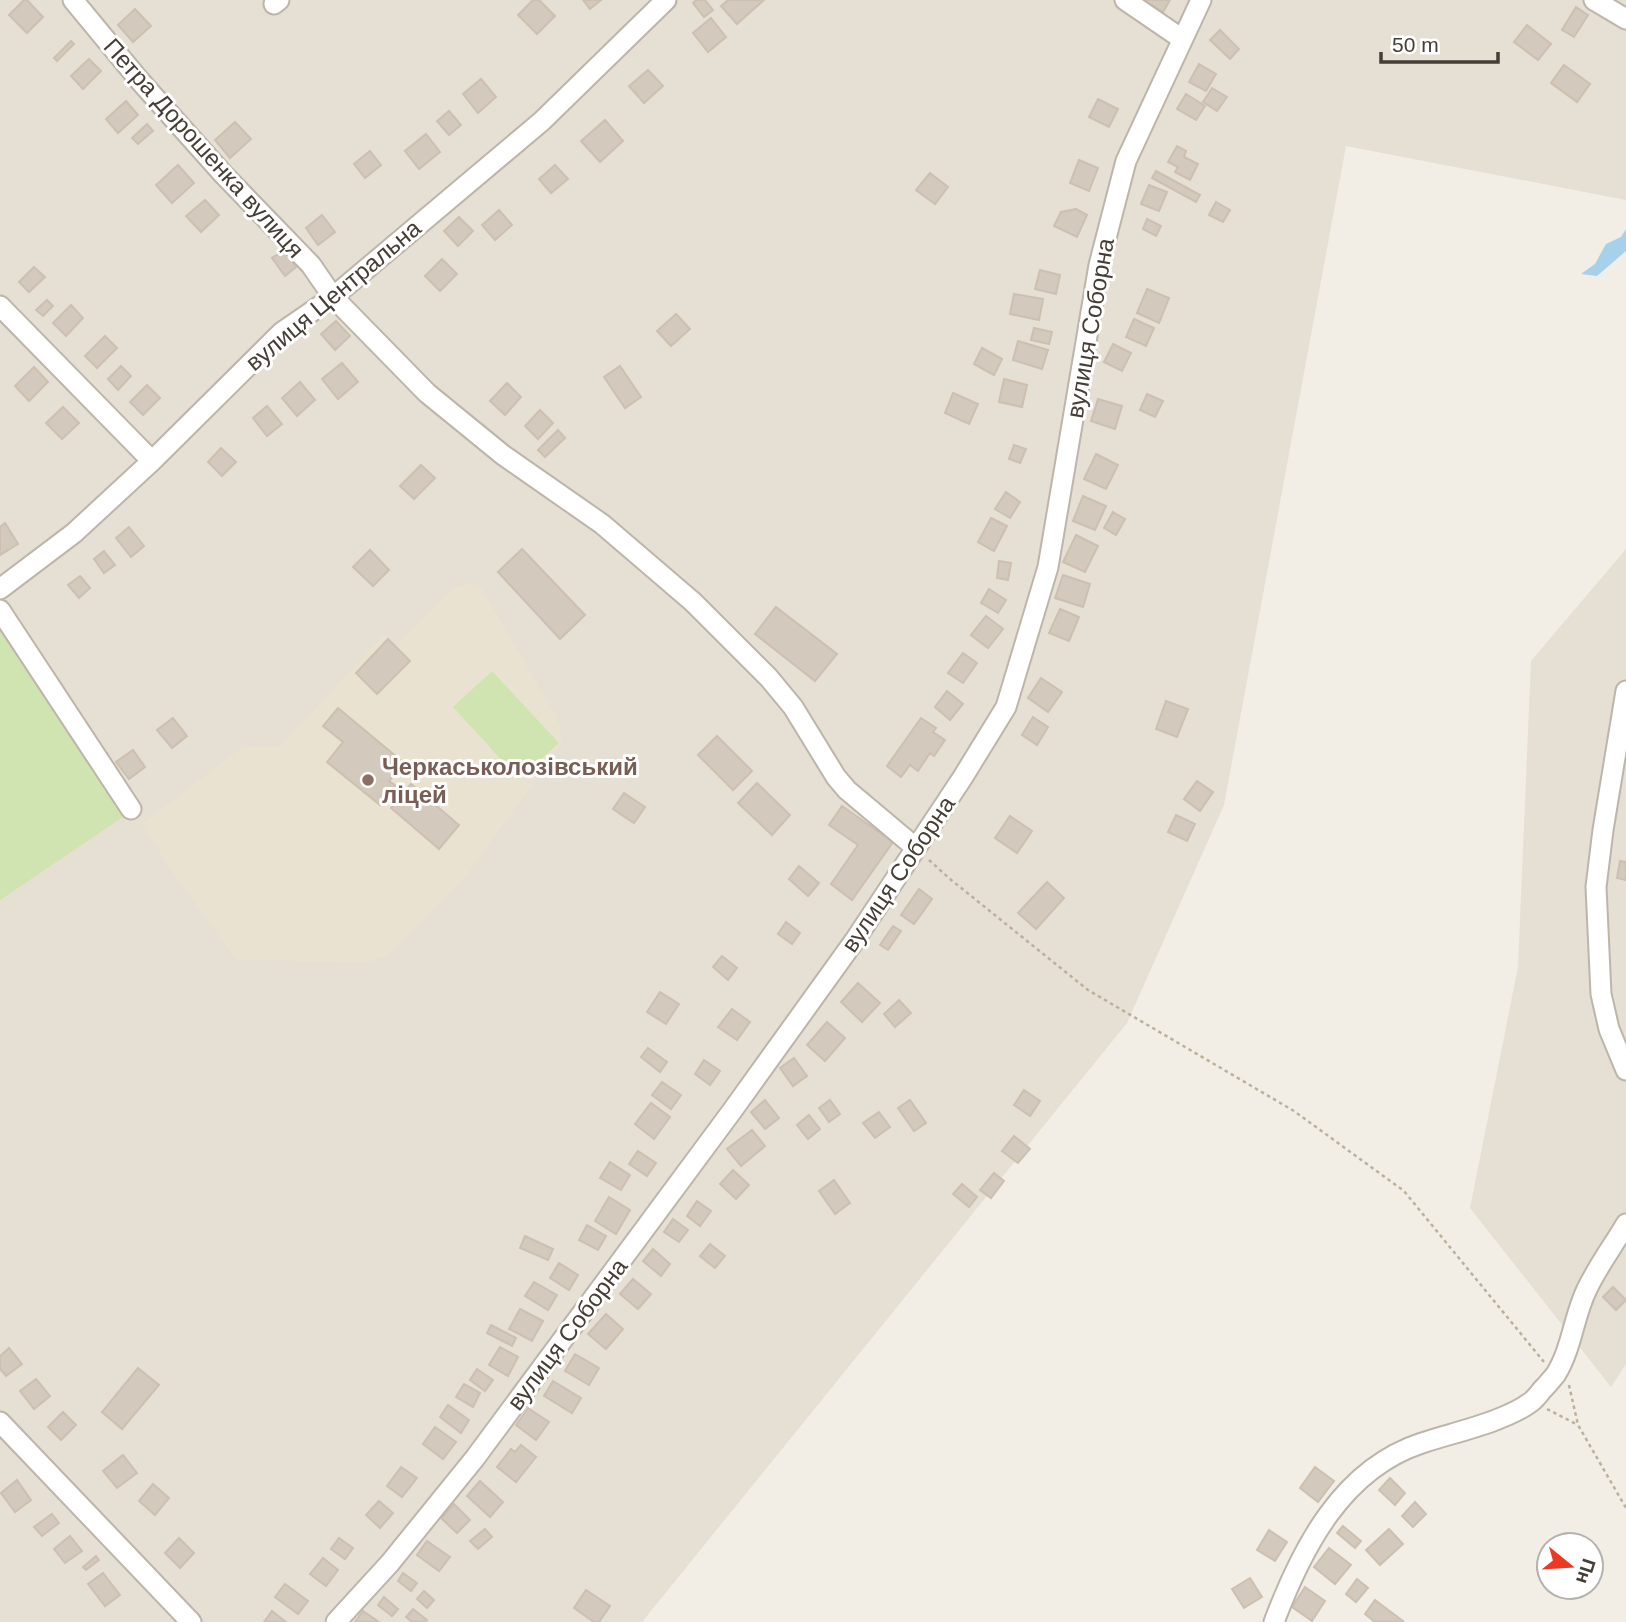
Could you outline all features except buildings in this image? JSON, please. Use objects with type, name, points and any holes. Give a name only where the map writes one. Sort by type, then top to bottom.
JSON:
[{"type":"street","name":"Петра Дорошенка вулиця","points":[[73,0],[140,81],[223,174],[311,265],[333,297],[427,393],[503,454],[603,524],[693,602],[769,678],[793,707],[847,790],[916,849]]},
{"type":"street","name":"вулиця Центральна","points":[[0,589],[74,533],[152,461],[282,332],[333,297],[542,121],[666,0]]},
{"type":"street","points":[[1125,0],[1182,40]]},
{"type":"street","name":"вулиця Соборна","points":[[336,1622],[390,1563],[475,1458],[740,1100],[855,940],[963,777],[1006,706],[1048,567],[1099,265],[1112,211],[1126,161],[1201,0]]},
{"type":"street","points":[[1594,0],[1626,19]]},
{"type":"street","points":[[0,306],[152,461]]},
{"type":"street","points":[[0,610],[131,809]]},
{"type":"street","points":[[1626,691],[1596,887],[1601,994],[1609,1029],[1626,1070]]},
{"type":"street","points":[[1274,1622],[1290,1580],[1312,1540],[1348,1490],[1373,1467],[1393,1454],[1419,1444],[1503,1417],[1562,1380],[1563,1358],[1577,1312],[1587,1288],[1626,1224]]},
{"type":"street","points":[[0,1422],[191,1622]]},
{"type":"path","points":[[916,849],[1088,990],[1294,1111],[1404,1191],[1562,1380],[1578,1425],[1626,1508]]},
{"type":"path","points":[[1532,1401],[1578,1425]]},
{"type":"shaded area","points":[[0,0],[1626,0],[1626,200],[1346,146],[1224,805],[1127,1023],[642,1622],[0,1622]]},
{"type":"shaded area","points":[[1626,549],[1626,1364],[1611,1387],[1470,1208],[1518,967],[1531,661]]},
{"type":"shaded area","name":"Черкаськолозівський ліцей","points":[[457,585],[480,586],[553,711],[561,735],[561,744],[556,752],[464,878],[388,955],[369,962],[237,960],[171,870],[142,824],[243,747],[280,746],[385,634],[396,647]]},
{"type":"green space","points":[[0,623],[126,815],[0,900]]},
{"type":"green space","points":[[492,671],[559,743],[519,779],[453,707]]},
{"type":"water","points":[[1626,229],[1626,251],[1597,276],[1581,274],[1595,264],[1606,244],[1621,237]]},
{"type":"place","name":"Черкаськолозівський ліцей","points":[[368,780]]}]
